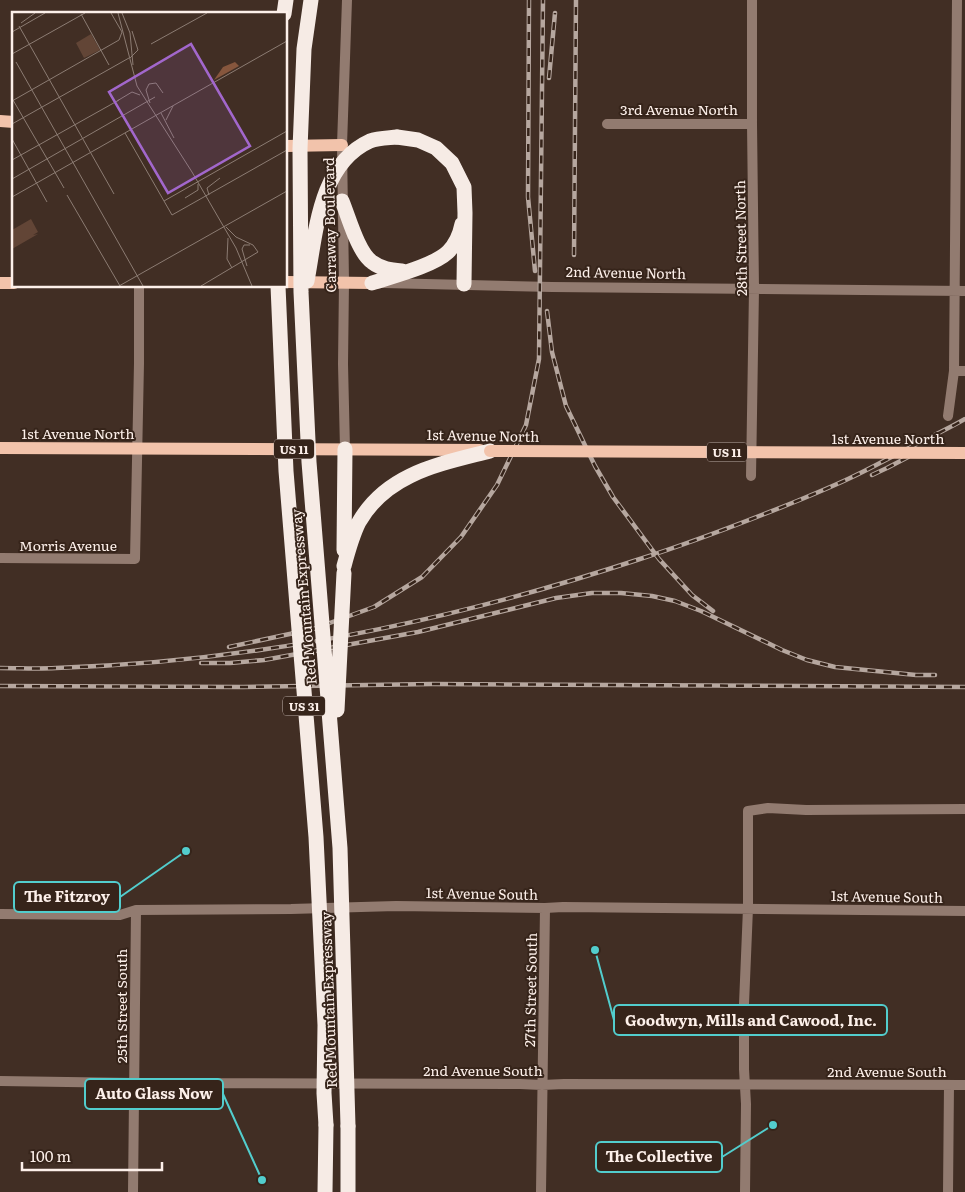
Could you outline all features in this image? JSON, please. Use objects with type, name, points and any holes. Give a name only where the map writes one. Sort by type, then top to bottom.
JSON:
[{"type":"highway","name":"Red Mountain Expressway","points":[[310,0],[304,49],[300,149],[302,312],[309,462],[340,848],[348,1126],[348,1192]]},
{"type":"highway","points":[[302,312],[320,210],[325,192],[332,178],[353,151],[371,141],[387,138],[418,140],[436,148],[452,163],[464,187],[464,284]]},
{"type":"highway","points":[[342,201],[366,257],[373,264],[383,268],[404,272]]},
{"type":"highway","points":[[372,282],[437,260],[449,250],[460,233],[465,213]]},
{"type":"highway","points":[[270,288],[279,335]]},
{"type":"highway","name":"Red Mountain Expressway","points":[[278,288],[287,490],[316,837],[325,1025],[325,1192]]},
{"type":"highway","points":[[334,771],[344,570],[345,449]]},
{"type":"highway","points":[[344,570],[352,537],[359,523],[377,498],[389,488],[404,478],[451,456],[490,450]]},
{"type":"highway","points":[[317,1192],[319,1154],[326,1133]]},
{"type":"main road","points":[[288,146],[342,145]]},
{"type":"main road","name":"2nd Avenue North","points":[[288,282],[372,282]]},
{"type":"main road","name":"1st Avenue North","points":[[0,448],[345,449],[451,456]]},
{"type":"main road","name":"1st Avenue North","points":[[490,450],[965,453]]},
{"type":"street","name":"Carraway Boulevard","points":[[345,449],[342,145],[347,0]]},
{"type":"street","name":"28th Street North","points":[[751,476],[754,289],[752,0]]},
{"type":"street","points":[[948,416],[954,371],[954,318],[960,291],[960,125],[957,0]]},
{"type":"street","name":"3rd Avenue North","points":[[607,124],[752,124]]},
{"type":"street","name":"2nd Avenue North","points":[[372,282],[552,287],[960,291]]},
{"type":"street","points":[[137,448],[139,288]]},
{"type":"street","points":[[954,371],[965,371]]},
{"type":"street","name":"Morris Avenue","points":[[0,558],[135,559],[137,448]]},
{"type":"street","points":[[745,1192],[744,1004],[748,908],[748,811],[768,808],[806,810],[965,809]]},
{"type":"street","name":"1st Avenue South","points":[[0,914],[120,915],[136,910],[396,906],[965,910]]},
{"type":"street","name":"27th Street South","points":[[541,1192],[545,908]]},
{"type":"street","name":"25th Street South","points":[[133,1192],[136,910]]},
{"type":"street","name":"2nd Avenue South","points":[[0,1081],[542,1085],[965,1085]]},
{"type":"street","points":[[948,1192],[950,1085]]},
{"type":"railway","points":[[529,0],[528,197],[535,271]]},
{"type":"railway","points":[[229,647],[313,629],[374,607],[422,577],[461,537],[497,485],[526,425],[539,359],[543,0]]},
{"type":"railway","points":[[574,255],[576,0]]},
{"type":"railway","points":[[549,78],[555,13]]},
{"type":"railway","points":[[547,311],[552,352],[566,406],[595,466],[613,497],[659,559],[692,595],[713,611]]},
{"type":"railway","points":[[0,668],[49,668],[130,664],[204,657],[352,634],[425,619],[497,601],[640,559],[758,517],[855,476],[965,419]]},
{"type":"railway","points":[[872,475],[908,457]]},
{"type":"railway","points":[[201,663],[264,660],[418,632],[556,598],[592,593],[621,593],[652,596],[675,601],[807,660],[835,667],[916,675],[935,675]]},
{"type":"railway","points":[[0,686],[243,687],[432,684],[965,687]]},
{"type":"place","name":"The Fitzroy","points":[[186,851]]},
{"type":"place","name":"Goodwyn, Mills and Cawood, Inc.","points":[[595,950]]},
{"type":"place","name":"The Collective","points":[[773,1125]]},
{"type":"place","name":"Auto Glass Now","points":[[262,1180]]}]
